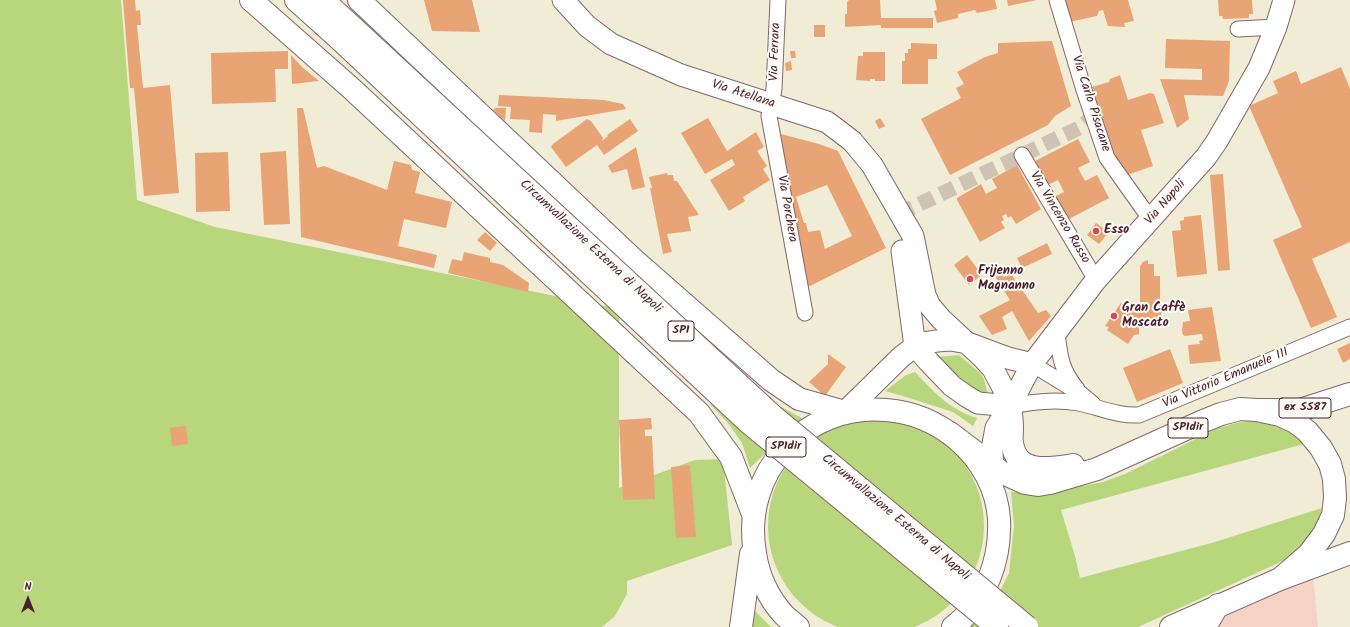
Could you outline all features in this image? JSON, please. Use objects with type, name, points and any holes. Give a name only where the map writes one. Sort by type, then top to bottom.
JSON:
[{"type":"main road","points":[[251,0],[352,89],[699,413],[731,457],[753,514]]},
{"type":"main road","name":"Circumvallazione Esterna di Napoli","points":[[296,0],[341,28],[774,417],[1027,627]]},
{"type":"main road","name":"Circumvallazione Esterna di Napoli","points":[[323,0],[341,28],[748,422],[997,627]]},
{"type":"main road","points":[[359,0],[633,259],[771,380],[799,399],[844,412],[882,374],[915,346],[952,386],[966,396],[978,403],[1010,406],[1014,451],[1018,459],[1026,464],[1034,468],[1046,468],[1121,459]]},
{"type":"main road","name":"Via Atellana","points":[[563,0],[587,26],[611,44],[681,75],[826,122],[852,141],[872,165],[913,236],[925,295],[930,306],[941,319],[968,343],[993,369],[1002,383],[1010,406]]},
{"type":"main road","name":"Via Napoli","points":[[993,477],[992,449],[996,428],[1010,406],[1032,364],[1096,280],[1206,157],[1217,141],[1259,68],[1276,27],[1284,0]]},
{"type":"main road","name":"Via Atellana","points":[[899,214],[900,239],[908,287],[915,346],[937,340],[950,340],[968,343],[1008,358],[1032,364]]},
{"type":"main road","name":"ex SS87","points":[[1257,410],[1300,410],[1350,394]]},
{"type":"main road","name":"SP1dir","points":[[798,627],[784,615],[766,590],[757,568],[753,541],[753,514],[760,486],[774,461],[793,439],[817,423],[844,412],[872,408],[900,411],[926,419],[950,433],[968,449],[993,477],[999,527],[997,553],[990,579],[977,602],[960,622],[953,627]]},
{"type":"main road","name":"SP1dir","points":[[993,477],[1001,472],[1025,483],[1038,485],[1050,483],[1097,470],[1201,422],[1240,409],[1257,410],[1280,415],[1295,422],[1307,431],[1322,448],[1330,464],[1334,478],[1335,498],[1333,515],[1324,534],[1309,554],[1280,579],[1171,627]]},
{"type":"main road","points":[[742,627],[753,541]]},
{"type":"main road","points":[[1280,579],[1350,553]]},
{"type":"main road","points":[[1205,627],[1218,605]]},
{"type":"street","name":"Via Ferrara","points":[[772,104],[778,0]]},
{"type":"street","name":"Via Carlo Pisacane","points":[[1057,0],[1084,90],[1107,158],[1151,220]]},
{"type":"street","points":[[1238,29],[1276,27]]},
{"type":"street","name":"Via Porchera","points":[[772,104],[769,116],[805,313]]},
{"type":"street","name":"Via Vincenzo Russo","points":[[1022,155],[1096,280]]},
{"type":"street","name":"Via Vittorio Emanuele III","points":[[1010,406],[1052,400],[1079,403],[1128,416],[1139,415],[1350,327]]},
{"type":"street","points":[[1057,333],[1059,353],[1067,378],[1081,394]]},
{"type":"street","name":"Via Vittorio Emanuele III","points":[[1032,364],[1081,394],[1099,408]]},
{"type":"shaded area","points":[[1313,576],[1318,627],[1216,627],[1223,618]]},
{"type":"green space","points":[[0,0],[121,0],[137,200],[215,227],[619,309],[619,488],[695,460],[723,459],[732,545],[627,581],[627,594],[615,616],[602,627],[0,627]]},
{"type":"green space","points":[[959,355],[980,373],[984,379],[988,395],[982,396],[962,384],[938,357]]},
{"type":"green space","points":[[915,372],[943,400],[967,415],[977,418],[973,426],[953,412],[885,391],[906,375]]},
{"type":"green space","points":[[735,374],[770,401],[802,418],[750,468],[742,443],[728,423],[710,404]]},
{"type":"green space","points":[[865,418],[887,418],[917,426],[927,431],[945,442],[960,457],[976,485],[984,515],[984,537],[976,567],[960,595],[945,610],[917,626],[897,632],[887,634],[865,634],[835,626],[825,621],[807,610],[792,595],[776,567],[770,547],[768,537],[768,515],[776,485],[781,475],[792,457],[807,442],[835,426],[855,420]]},
{"type":"green space","points":[[1247,421],[1278,427],[1298,438],[1304,444],[1061,510],[1080,578],[1215,542],[1322,508],[1313,532],[1309,538],[1299,549],[1285,560],[1138,627],[970,627],[978,620],[999,593],[1009,573],[1014,526],[1011,492],[1055,491],[1103,482],[1125,474],[1216,429]]},
{"type":"green space","points":[[751,607],[771,627],[749,627]]},
{"type":"building","points":[[123,0],[135,0],[136,11],[140,10],[141,25],[137,25],[143,88],[170,85],[179,193],[144,196],[134,88],[130,88]]},
{"type":"building","points":[[424,0],[472,0],[480,32],[432,31]]},
{"type":"building","points":[[849,0],[880,0],[881,18],[933,18],[933,28],[881,28],[881,25],[845,27],[845,14],[847,14],[847,2]]},
{"type":"building","points":[[935,0],[995,0],[997,9],[977,13],[975,10],[958,14],[958,18],[937,23],[934,11],[937,10]]},
{"type":"building","points":[[1007,0],[1037,0],[1008,6]]},
{"type":"building","points":[[1063,0],[1128,0],[1134,21],[1124,23],[1125,27],[1108,26],[1103,10],[1099,11],[1097,16],[1069,22]]},
{"type":"building","points":[[1218,0],[1252,0],[1253,14],[1249,14],[1249,18],[1223,19],[1222,16],[1219,16]]},
{"type":"building","points":[[814,25],[825,25],[825,37],[814,37]]},
{"type":"building","points":[[1166,39],[1230,41],[1229,81],[1223,96],[1184,95],[1189,119],[1177,128],[1160,79],[1202,80],[1202,69],[1165,68]]},
{"type":"building","points":[[1052,41],[1071,106],[1055,116],[1048,125],[950,175],[921,119],[961,98],[956,88],[964,84],[957,72],[985,57],[998,53],[998,43]]},
{"type":"building","points":[[911,43],[937,44],[937,59],[928,59],[928,84],[902,84],[902,61],[905,61],[905,53],[908,53],[908,49],[911,49]]},
{"type":"building","points":[[288,51],[288,69],[275,69],[276,102],[212,104],[211,53]]},
{"type":"building","points":[[790,51],[795,51],[796,58],[791,58]]},
{"type":"building","points":[[863,52],[885,52],[885,81],[875,81],[875,79],[870,79],[870,81],[856,80],[858,56],[863,56]]},
{"type":"building","points":[[291,55],[302,67],[319,81],[292,84]]},
{"type":"building","points":[[791,61],[792,70],[786,71],[785,63]]},
{"type":"building","points":[[1341,67],[1350,89],[1350,242],[1312,259],[1337,317],[1311,328],[1273,240],[1302,227],[1249,106],[1278,93],[1273,81],[1296,71],[1301,84]]},
{"type":"building","points":[[1120,75],[1128,100],[1150,93],[1154,94],[1164,123],[1141,130],[1153,166],[1121,177],[1092,87],[1109,82],[1110,79]]},
{"type":"building","points":[[499,95],[604,100],[623,104],[626,109],[556,121],[556,115],[543,114],[542,133],[529,132],[530,120],[510,119],[511,107],[498,106]]},
{"type":"building","points":[[297,108],[303,108],[317,168],[324,166],[387,190],[394,161],[411,165],[412,170],[420,172],[415,193],[452,202],[446,228],[404,219],[398,246],[437,255],[434,268],[301,237]]},
{"type":"building","points":[[495,108],[506,108],[505,121],[493,110]]},
{"type":"building","points":[[708,118],[727,151],[756,132],[764,147],[757,151],[767,166],[763,169],[770,180],[743,197],[745,201],[729,211],[710,180],[735,165],[732,159],[705,174],[681,133]]},
{"type":"building","points":[[880,118],[885,126],[879,129],[875,121]]},
{"type":"building","points":[[587,119],[591,121],[603,138],[602,141],[608,136],[607,135],[630,119],[638,131],[604,155],[597,145],[566,167],[551,147]]},
{"type":"building","points":[[781,134],[819,144],[838,151],[886,248],[806,288],[782,155]],"holes":[[[827,185],[852,236],[825,249],[820,230],[808,232],[796,197]]]},
{"type":"building","points":[[1078,139],[1090,162],[1078,168],[1085,181],[1097,175],[1109,198],[1067,220],[1054,197],[1064,192],[1058,180],[1048,185],[1035,161]]},
{"type":"building","points":[[636,147],[645,187],[632,190],[627,169],[612,173],[608,166]]},
{"type":"building","points":[[286,151],[290,224],[264,225],[260,153]]},
{"type":"building","points":[[228,152],[230,211],[196,212],[195,153]]},
{"type":"building","points":[[1017,165],[1041,209],[1016,224],[1011,216],[1008,218],[1006,214],[1002,216],[1004,220],[1001,222],[1005,228],[980,242],[957,198],[981,184],[986,194],[997,188],[992,179]]},
{"type":"building","points":[[667,173],[668,175],[673,175],[674,181],[677,181],[699,215],[688,217],[691,231],[667,234],[672,252],[663,254],[649,177]]},
{"type":"building","points":[[1223,174],[1230,270],[1218,271],[1210,175]]},
{"type":"building","points":[[1201,215],[1207,274],[1177,277],[1172,231],[1181,230],[1180,221],[1184,220],[1184,217]]},
{"type":"building","points":[[1096,223],[1109,232],[1099,244],[1087,235]]},
{"type":"building","points":[[485,232],[497,243],[490,251],[477,240]]},
{"type":"building","points":[[1047,243],[1052,254],[1022,268],[1017,258]]},
{"type":"building","points":[[464,252],[490,258],[490,262],[503,265],[529,283],[528,292],[448,273],[452,259],[462,261]]},
{"type":"building","points":[[967,255],[982,275],[969,285],[954,265]]},
{"type":"building","points":[[1148,260],[1148,264],[1154,264],[1154,276],[1160,276],[1160,300],[1162,300],[1161,321],[1139,321],[1139,334],[1134,335],[1128,344],[1107,330],[1109,327],[1105,326],[1121,303],[1133,309],[1140,309],[1140,266],[1143,262]]},
{"type":"building","points":[[998,268],[1004,277],[1011,274],[1038,313],[1046,310],[1051,316],[1029,341],[1012,311],[1002,317],[1007,329],[992,335],[979,316],[1010,300],[992,272]]},
{"type":"building","points":[[1212,307],[1221,361],[1190,364],[1188,345],[1200,344],[1199,341],[1203,340],[1202,334],[1183,335],[1183,322],[1190,321],[1188,310]]},
{"type":"building","points":[[1350,343],[1350,359],[1343,363],[1337,349]]},
{"type":"building","points":[[1170,349],[1183,383],[1137,402],[1123,368]]},
{"type":"building","points":[[828,354],[846,367],[825,396],[809,382],[828,364]]},
{"type":"building","points":[[651,418],[652,429],[645,430],[645,436],[652,436],[655,499],[623,500],[619,420]]},
{"type":"building","points":[[186,426],[188,444],[172,446],[170,428]]},
{"type":"building","points":[[690,465],[696,537],[676,538],[671,467]]},
{"type":"tunnel","points":[[899,214],[1081,127],[1093,116]]},
{"type":"place","name":"Esso","points":[[1096,231]]},
{"type":"place","name":"Frijenno Magnanno","points":[[970,279]]},
{"type":"place","name":"Gran Caffè Moscato","points":[[1114,316]]}]
